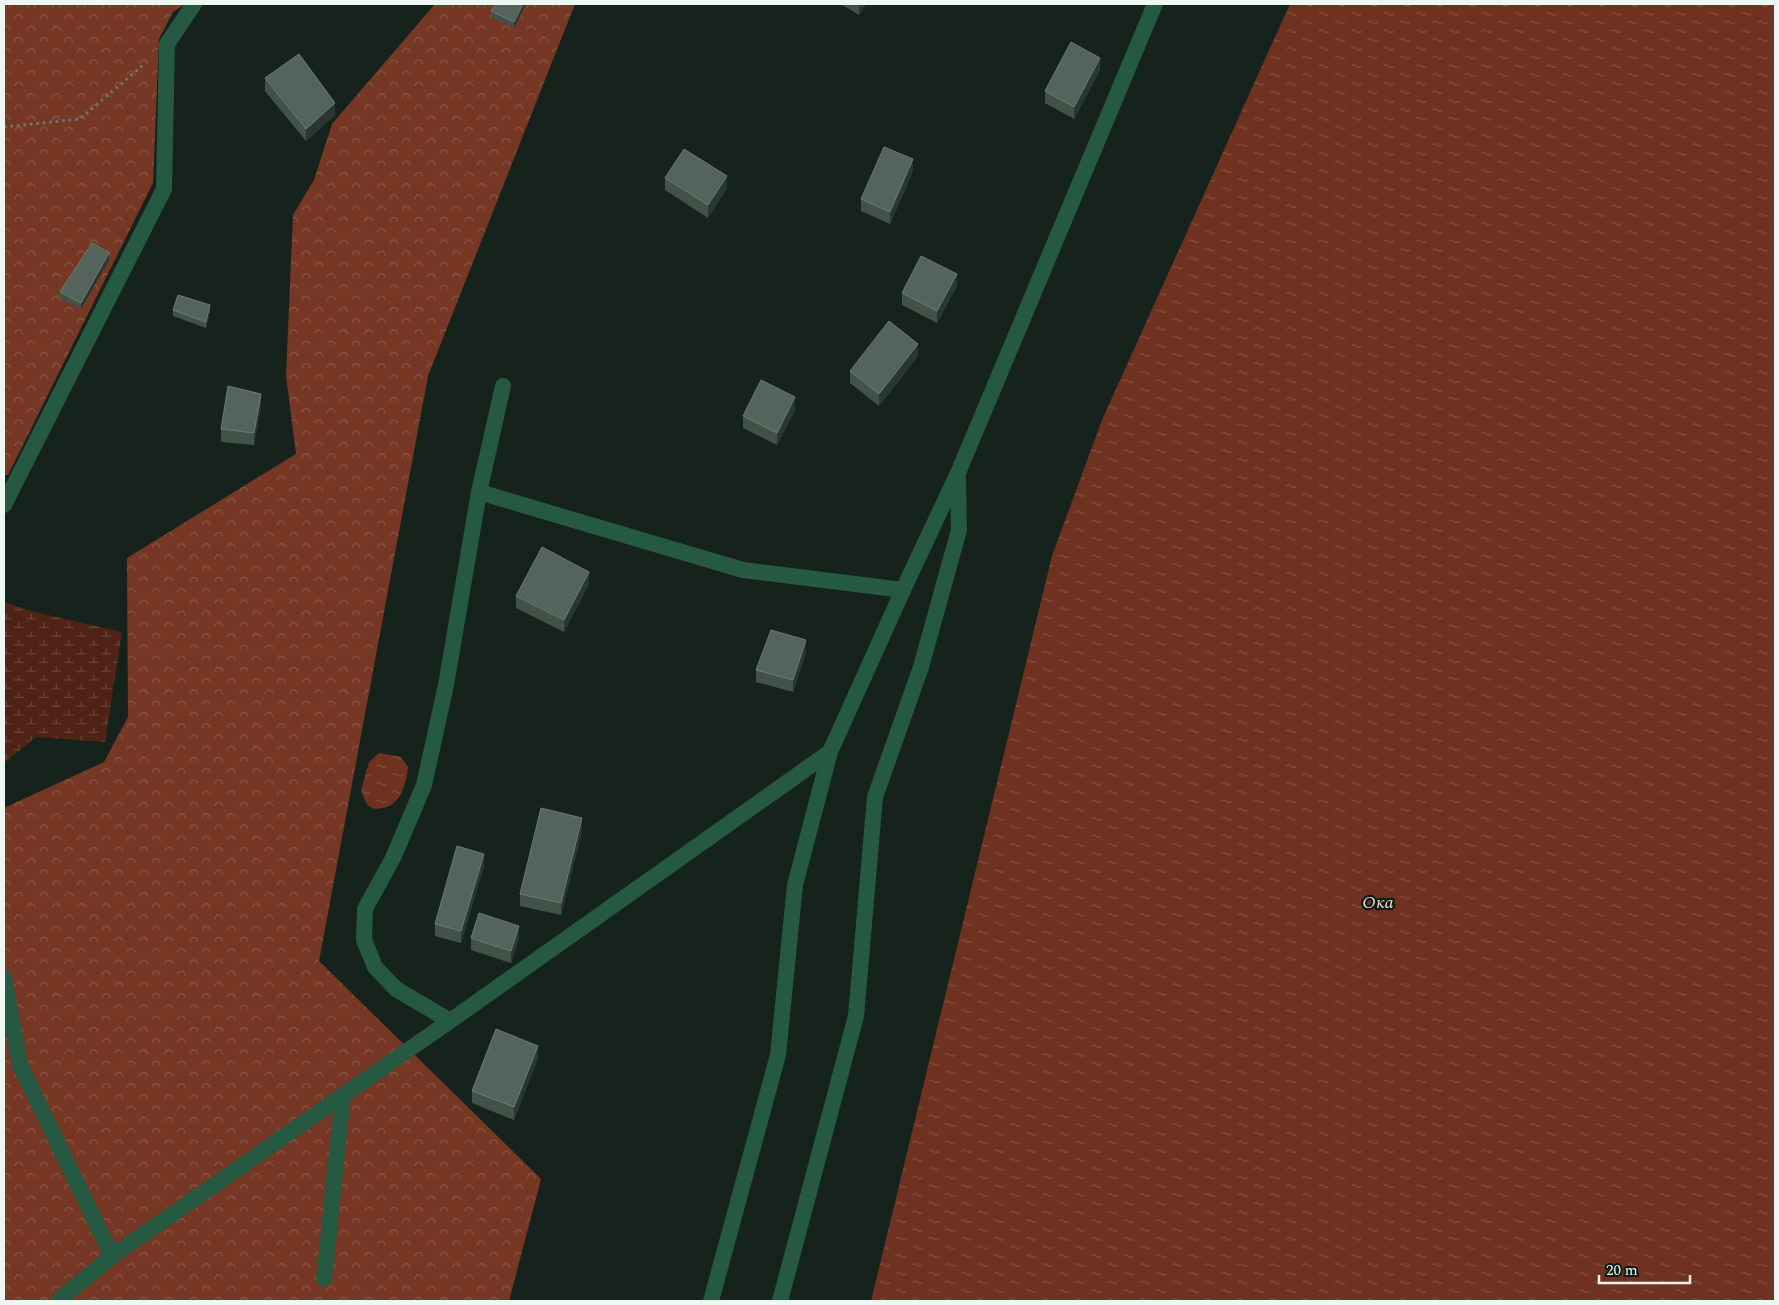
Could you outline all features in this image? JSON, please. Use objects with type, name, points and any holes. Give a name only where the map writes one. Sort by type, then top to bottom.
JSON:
[{"type":"lane","points":[[4,505],[164,189],[167,44],[194,4]]},
{"type":"lane","points":[[711,1301],[778,1055],[795,885],[830,752],[902,590],[958,474],[1155,4]]},
{"type":"lane","points":[[450,1020],[396,989],[375,967],[364,940],[365,908],[393,858],[424,785],[446,685],[479,492],[503,386]]},
{"type":"lane","points":[[780,1301],[856,1016],[874,797],[921,667],[959,530],[958,474]]},
{"type":"lane","points":[[479,492],[743,570],[902,590]]},
{"type":"lane","points":[[58,1301],[112,1256],[830,752]]},
{"type":"lane","points":[[4,978],[20,1064],[112,1256]]},
{"type":"lane","points":[[324,1279],[343,1095]]},
{"type":"path","points":[[4,127],[80,119],[167,44]]},
{"type":"green space","points":[[4,4],[185,4],[173,12],[159,39],[153,183],[8,475],[4,475]]},
{"type":"green space","points":[[435,4],[575,4],[428,376],[319,961],[541,1179],[509,1301],[4,1301],[4,808],[104,762],[128,717],[127,558],[296,454],[286,375],[293,215],[314,180],[332,124]]},
{"type":"green space","points":[[4,602],[31,611],[122,632],[105,742],[36,737],[4,763]]},
{"type":"water","name":"Ока","points":[[1290,4],[1775,4],[1775,1301],[871,1301],[1052,556],[1102,420]]},
{"type":"water","points":[[379,753],[401,757],[408,767],[406,780],[398,798],[389,806],[375,809],[367,804],[361,790],[369,762]]},
{"type":"building","points":[[496,4],[523,4],[514,22],[491,11]]},
{"type":"building","points":[[1071,42],[1100,58],[1074,107],[1045,91]]},
{"type":"building","points":[[299,54],[335,103],[306,129],[265,78]]},
{"type":"building","points":[[884,147],[913,159],[890,212],[861,199]]},
{"type":"building","points":[[684,149],[727,176],[708,205],[665,178]]},
{"type":"building","points":[[92,243],[109,253],[81,303],[60,292]]},
{"type":"building","points":[[921,256],[957,274],[937,311],[902,293]]},
{"type":"building","points":[[178,295],[210,305],[206,322],[173,310]]},
{"type":"building","points":[[889,321],[918,344],[879,394],[850,371]]},
{"type":"building","points":[[761,380],[795,397],[777,433],[743,416]]},
{"type":"building","points":[[228,386],[261,394],[254,433],[221,429]]},
{"type":"building","points":[[542,547],[589,572],[564,620],[516,596]]},
{"type":"building","points":[[771,630],[806,640],[793,680],[756,670]]},
{"type":"building","points":[[541,808],[582,818],[561,903],[520,894]]},
{"type":"building","points":[[457,846],[484,854],[461,931],[435,924]]},
{"type":"building","points":[[479,913],[519,926],[511,951],[471,938]]},
{"type":"building","points":[[496,1029],[538,1046],[514,1107],[472,1091]]}]
